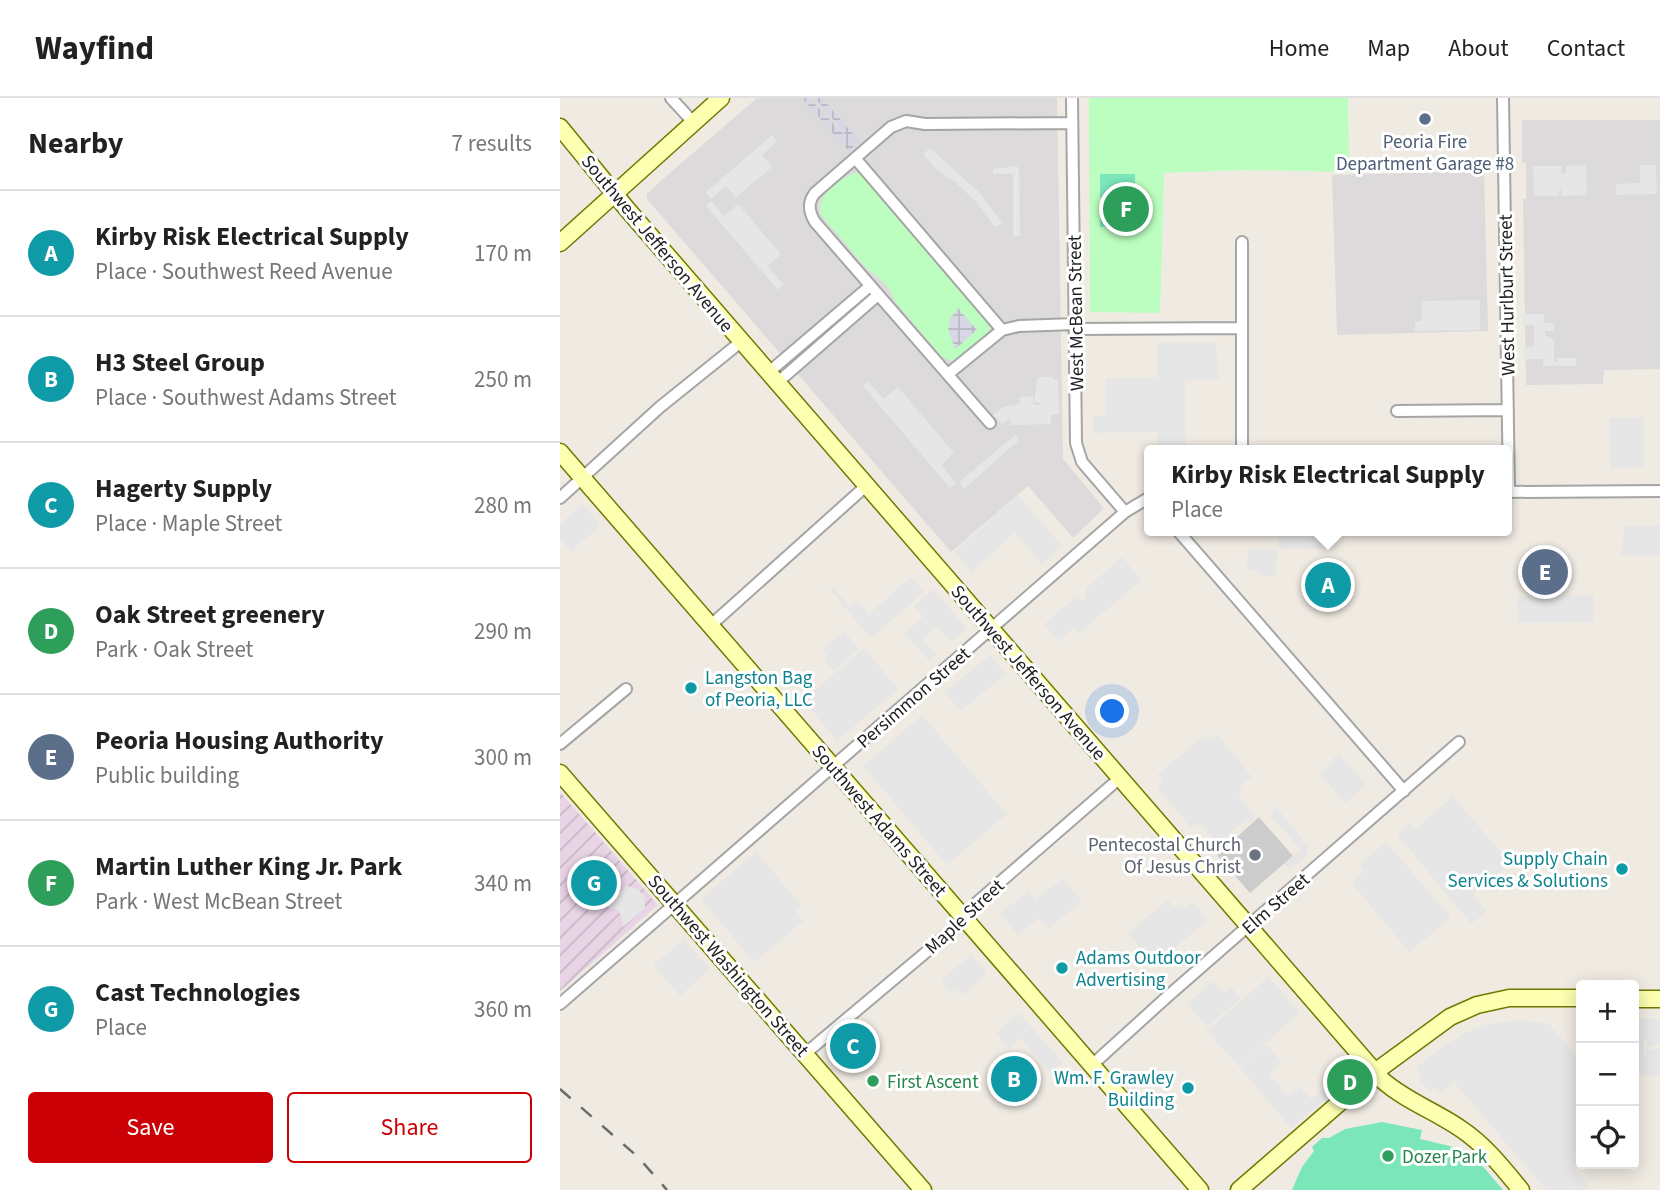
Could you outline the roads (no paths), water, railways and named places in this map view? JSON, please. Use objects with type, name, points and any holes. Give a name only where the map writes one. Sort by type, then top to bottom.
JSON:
[{"type":"main road","points":[[560,243],[721,98]]},
{"type":"main road","name":"Southwest Jefferson Avenue","points":[[560,127],[991,630],[1375,1072],[1394,1090],[1472,1137],[1521,1190]]},
{"type":"main road","name":"Southwest Adams Street","points":[[560,452],[1200,1190]]},
{"type":"main road","name":"Southwest Washington Street","points":[[560,773],[676,903],[923,1190]]},
{"type":"main road","points":[[1239,1190],[1375,1072],[1433,1028],[1472,1007],[1515,998],[1576,998]]},
{"type":"main road","points":[[1639,999],[1660,999]]},
{"type":"street","points":[[671,98],[693,122]]},
{"type":"street","name":"West McBean Street","points":[[1072,98],[1076,443],[1082,462],[1125,512]]},
{"type":"street","name":"West Hurlburt Street","points":[[1503,98],[1508,445]]},
{"type":"street","points":[[990,423],[815,222],[809,210],[809,202],[815,193],[891,127],[906,121],[925,124],[1072,122]]},
{"type":"street","points":[[855,158],[1002,330]]},
{"type":"street","points":[[1242,242],[1242,445]]},
{"type":"street","points":[[774,377],[870,286]]},
{"type":"street","points":[[774,377],[878,295]]},
{"type":"street","points":[[948,374],[1002,330],[1019,326],[1241,328]]},
{"type":"street","points":[[560,498],[660,407],[742,341]]},
{"type":"street","points":[[1398,411],[1508,410]]},
{"type":"street","points":[[711,625],[867,485]]},
{"type":"street","points":[[1512,492],[1660,491]]},
{"type":"street","name":"Persimmon Street","points":[[560,1004],[1125,512],[1144,504]]},
{"type":"street","points":[[1182,536],[1404,791]]},
{"type":"street","points":[[560,744],[626,689]]},
{"type":"street","name":"Elm Street","points":[[1092,1065],[1459,742]]},
{"type":"street","name":"Maple Street","points":[[806,1053],[956,927],[975,904],[1121,778]]},
{"type":"railway","points":[[560,1089],[638,1157],[667,1190]]},
{"type":"place","name":"Peoria Fire Department Garage #8","points":[[1425,119]]},
{"type":"place","name":"Martin Luther King Jr. Park","points":[[1126,209]]},
{"type":"place","name":"Peoria Housing Authority","points":[[1545,572]]},
{"type":"place","name":"Kirby Risk Electrical Supply","points":[[1328,585]]},
{"type":"place","name":"Langston Bag of Peoria, LLC","points":[[691,688]]},
{"type":"place","name":"Pentecostal Church Of Jesus Christ","points":[[1255,855]]},
{"type":"place","name":"Supply Chain Services & Solutions","points":[[1622,869]]},
{"type":"place","name":"Cast Technologies","points":[[594,883]]},
{"type":"place","name":"Adams Outdoor Advertising","points":[[1062,968]]},
{"type":"place","name":"Hagerty Supply","points":[[853,1046]]},
{"type":"place","name":"H3 Steel Group","points":[[1014,1079]]},
{"type":"place","name":"First Ascent","points":[[873,1081]]},
{"type":"place","name":"Oak Street greenery","points":[[1350,1082]]},
{"type":"place","name":"Wm. F. Grawley Building","points":[[1188,1088]]},
{"type":"place","name":"Dozer Park","points":[[1388,1156]]}]
